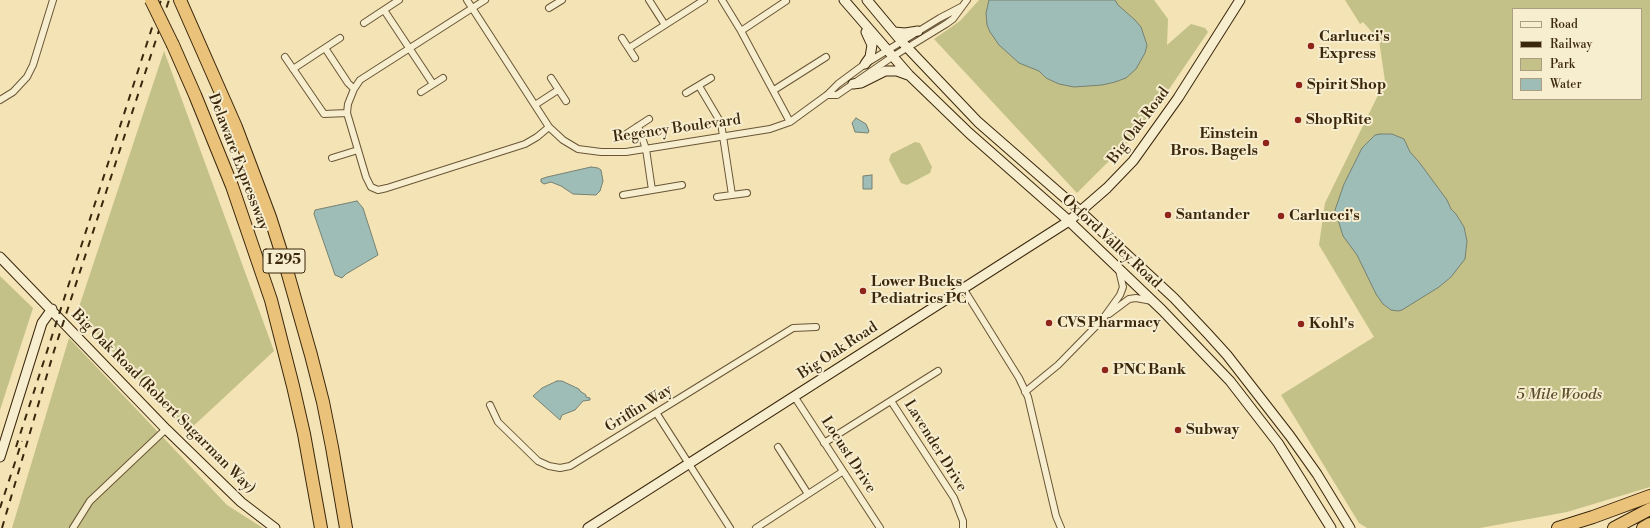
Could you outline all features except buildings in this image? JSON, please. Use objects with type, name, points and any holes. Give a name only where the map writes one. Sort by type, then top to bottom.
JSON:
[{"type":"highway","name":"Delaware Expressway","points":[[151,0],[204,114],[232,186],[270,300],[290,372],[304,434],[321,528]]},
{"type":"highway","name":"Delaware Expressway","points":[[182,3],[236,127],[270,217],[286,267],[308,340],[323,402],[346,528]]},
{"type":"highway","points":[[1558,528],[1650,496]]},
{"type":"highway","points":[[1614,528],[1650,509]]},
{"type":"highway","points":[[1643,528],[1650,524]]},
{"type":"main road","name":"Oxford Valley Road","points":[[844,0],[889,54],[909,75],[969,133],[1069,221],[1152,301],[1224,375],[1265,424],[1292,463],[1330,528]]},
{"type":"main road","name":"Oxford Valley Road","points":[[867,0],[905,45],[978,122],[1080,210],[1174,298],[1227,355],[1304,455],[1350,528]]},
{"type":"main road","name":"Big Oak Road","points":[[588,528],[1069,221],[1107,188],[1134,161],[1178,98],[1240,0]]},
{"type":"main road","points":[[861,21],[872,45],[870,58],[865,64]]},
{"type":"main road","points":[[894,32],[918,32]]},
{"type":"main road","points":[[853,84],[861,83],[885,71],[897,71],[909,75]]},
{"type":"main road","name":"Big Oak Road (Robert Sugarman Way)","points":[[0,257],[166,429],[241,502],[275,528]]},
{"type":"main road","points":[[0,457],[42,323],[52,310]]},
{"type":"street","points":[[0,100],[13,92],[27,78],[33,65],[53,0]]},
{"type":"street","points":[[364,23],[399,0]]},
{"type":"street","name":"Regency Boulevard","points":[[467,0],[550,127],[563,140],[578,149],[601,152],[626,152],[770,129],[790,122],[827,95],[838,84],[865,64],[889,54]]},
{"type":"street","points":[[485,0],[360,80],[354,88],[348,104],[347,113],[366,177],[371,187],[378,190],[525,144],[550,127]]},
{"type":"street","points":[[549,8],[561,0]]},
{"type":"street","points":[[649,0],[666,25]]},
{"type":"street","points":[[629,48],[704,0]]},
{"type":"street","points":[[722,0],[741,30],[790,122]]},
{"type":"street","points":[[889,54],[946,24],[953,19],[967,0]]},
{"type":"street","points":[[741,30],[786,1]]},
{"type":"street","points":[[905,45],[918,32],[961,7]]},
{"type":"street","points":[[384,10],[433,84]]},
{"type":"street","points":[[293,69],[340,38]]},
{"type":"street","points":[[622,38],[636,58]]},
{"type":"street","points":[[325,48],[348,83],[354,88]]},
{"type":"street","name":"Regency Boulevard","points":[[827,95],[837,95],[853,84],[889,54]]},
{"type":"street","points":[[285,57],[324,114],[347,113]]},
{"type":"street","points":[[774,90],[826,57]]},
{"type":"street","points":[[421,92],[443,78]]},
{"type":"street","points":[[551,78],[566,101]]},
{"type":"street","points":[[686,93],[711,78]]},
{"type":"street","points":[[699,86],[721,122],[732,195]]},
{"type":"street","points":[[535,105],[558,90]]},
{"type":"street","points":[[626,134],[649,119]]},
{"type":"street","points":[[638,126],[646,149],[652,190]]},
{"type":"street","points":[[332,158],[358,150]]},
{"type":"street","points":[[623,195],[682,185]]},
{"type":"street","points":[[717,197],[747,193]]},
{"type":"street","points":[[1102,320],[1120,295],[1123,287],[1119,269]]},
{"type":"street","points":[[963,288],[1019,378],[1029,398],[1056,516],[1061,528]]},
{"type":"street","points":[[1025,392],[1058,365],[1102,320],[1129,299],[1136,298],[1152,301]]},
{"type":"street","name":"Griffin Way","points":[[490,405],[498,422],[538,461],[549,466],[560,468],[570,466],[657,414],[793,328],[816,327]]},
{"type":"street","points":[[824,443],[938,371]]},
{"type":"street","name":"Locust Drive","points":[[794,396],[842,472],[880,528]]},
{"type":"street","name":"Lavender Drive","points":[[891,401],[954,498],[963,522],[963,528]]},
{"type":"street","points":[[657,414],[730,528]]},
{"type":"street","points":[[73,528],[90,501],[166,429]]},
{"type":"street","points":[[778,447],[808,494]]},
{"type":"street","points":[[756,528],[842,472]]},
{"type":"green space","points":[[979,0],[1154,0],[1168,19],[1167,45],[1191,24],[1205,28],[1208,32],[1144,126],[1077,193],[934,39],[960,21]]},
{"type":"green space","name":"5 Mile Woods","points":[[1345,0],[1650,0],[1650,487],[1567,512],[1480,528],[1367,528],[1359,523],[1281,395],[1374,337],[1319,245],[1325,203],[1385,81],[1379,40],[1363,22],[1360,24]]},
{"type":"green space","points":[[164,51],[274,351],[187,432],[77,313]]},
{"type":"green space","points":[[915,142],[920,143],[932,167],[930,173],[907,185],[901,183],[889,160],[891,154]]},
{"type":"green space","points":[[0,276],[33,308],[0,410]]},
{"type":"green space","points":[[69,338],[227,505],[263,528],[12,528]]},
{"type":"water","points":[[989,0],[1115,0],[1118,5],[1141,27],[1147,45],[1145,53],[1136,69],[1126,78],[1115,82],[1102,85],[1074,87],[1059,84],[1046,78],[1039,71],[1019,63],[999,45],[987,25],[986,13]]},
{"type":"water","points":[[856,118],[866,124],[869,131],[868,133],[855,132],[852,123]]},
{"type":"water","points":[[1392,134],[1404,139],[1410,152],[1419,162],[1456,214],[1464,227],[1467,241],[1465,259],[1451,277],[1439,287],[1398,311],[1391,310],[1383,304],[1376,294],[1357,255],[1343,236],[1335,210],[1344,184],[1362,148],[1375,135]]},
{"type":"water","points":[[591,167],[601,170],[603,181],[600,191],[596,195],[573,194],[561,186],[551,182],[544,184],[541,182],[541,179],[547,177]]},
{"type":"water","points":[[872,175],[872,189],[863,189],[863,176]]},
{"type":"water","points":[[357,201],[363,208],[378,255],[346,274],[342,278],[335,275],[314,214],[315,210]]},
{"type":"water","points":[[557,381],[562,381],[579,389],[586,395],[586,397],[590,398],[590,400],[583,401],[575,410],[562,415],[560,420],[533,396],[542,388]]},
{"type":"railway","points":[[16,447],[161,0]]},
{"type":"railway","points":[[2,528],[54,351],[169,0]]},
{"type":"railway","points":[[0,508],[22,441]]},
{"type":"place","name":"Carlucci's Express","points":[[1311,46]]},
{"type":"place","name":"Spirit Shop","points":[[1299,85]]},
{"type":"place","name":"ShopRite","points":[[1298,120]]},
{"type":"place","name":"Einstein Bros. Bagels","points":[[1266,143]]},
{"type":"place","name":"Santander","points":[[1168,215]]},
{"type":"place","name":"Carlucci's","points":[[1281,216]]},
{"type":"place","name":"Lower Bucks Pediatrics PC","points":[[863,291]]},
{"type":"place","name":"CVS Pharmacy","points":[[1049,323]]},
{"type":"place","name":"Kohl's","points":[[1301,324]]},
{"type":"place","name":"PNC Bank","points":[[1105,370]]},
{"type":"place","name":"Subway","points":[[1178,430]]}]
